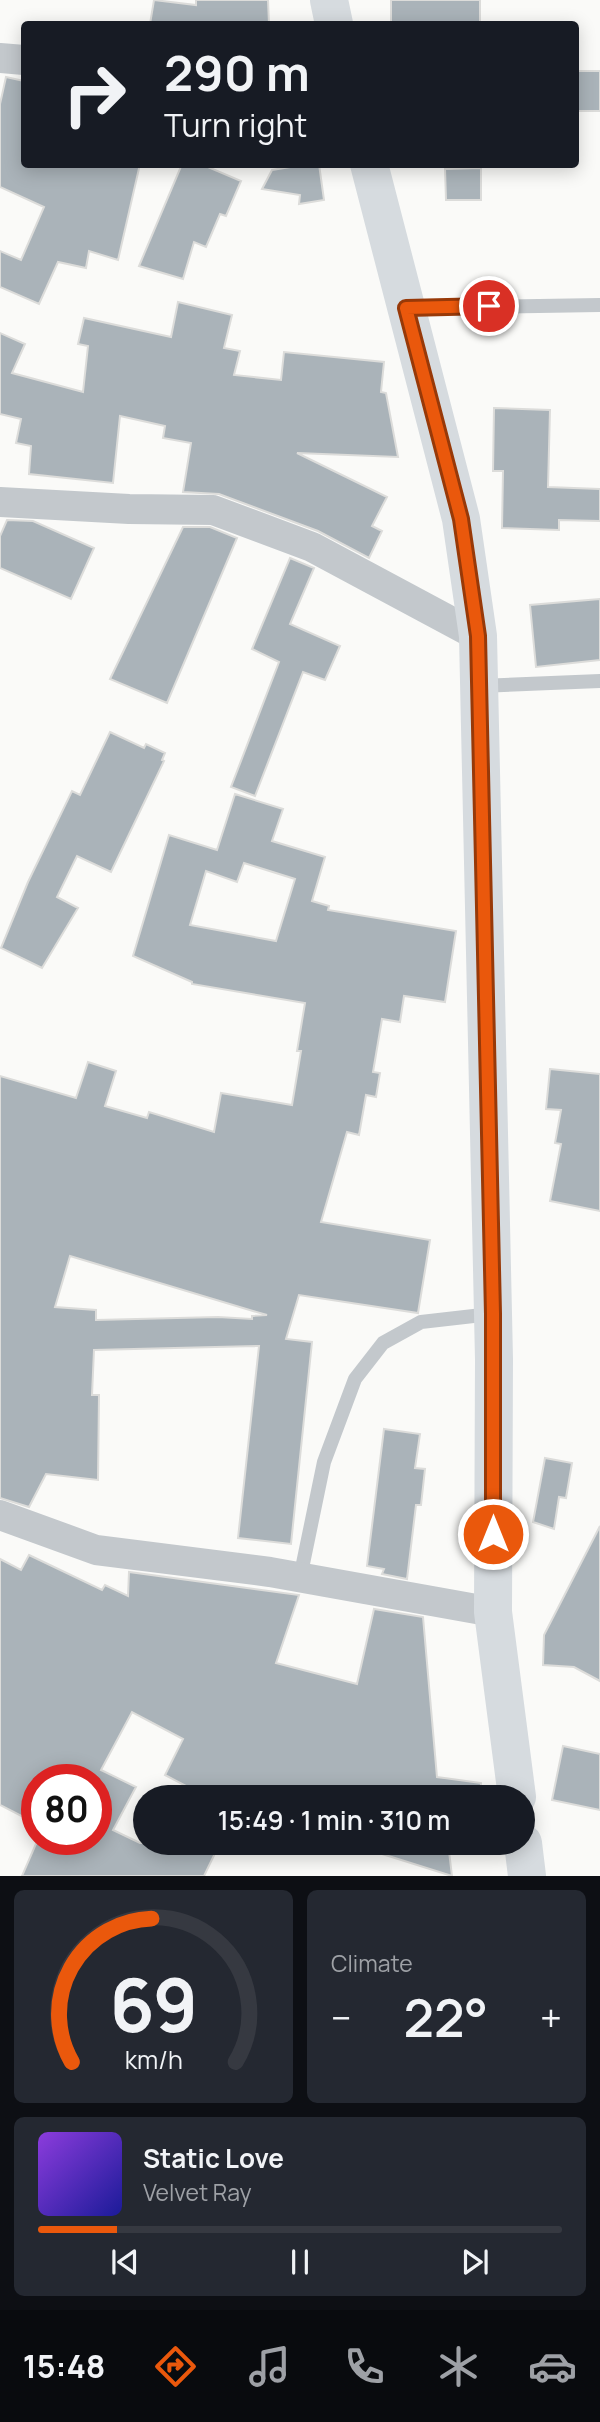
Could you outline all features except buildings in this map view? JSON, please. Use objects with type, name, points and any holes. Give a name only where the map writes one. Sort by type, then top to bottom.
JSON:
[{"type":"highway","points":[[328,0],[333,21]]},
{"type":"highway","points":[[370,168],[461,519],[478,636],[493,1314],[493,1612],[515,1785]]},
{"type":"highway","points":[[524,1855],[527,1876]]},
{"type":"street","points":[[0,58],[21,60]]},
{"type":"street","points":[[0,502],[129,509],[213,510],[312,547],[478,636]]},
{"type":"street","points":[[0,1515],[96,1550],[300,1578],[493,1612]]},
{"type":"lane","points":[[406,308],[600,305]]},
{"type":"lane","points":[[479,686],[600,681]]},
{"type":"lane","points":[[300,1578],[324,1462],[355,1379],[383,1343],[421,1322],[493,1314]]},
{"type":"route","points":[[489,306],[406,308],[461,519],[478,636],[494,1359],[493,1534]]}]
